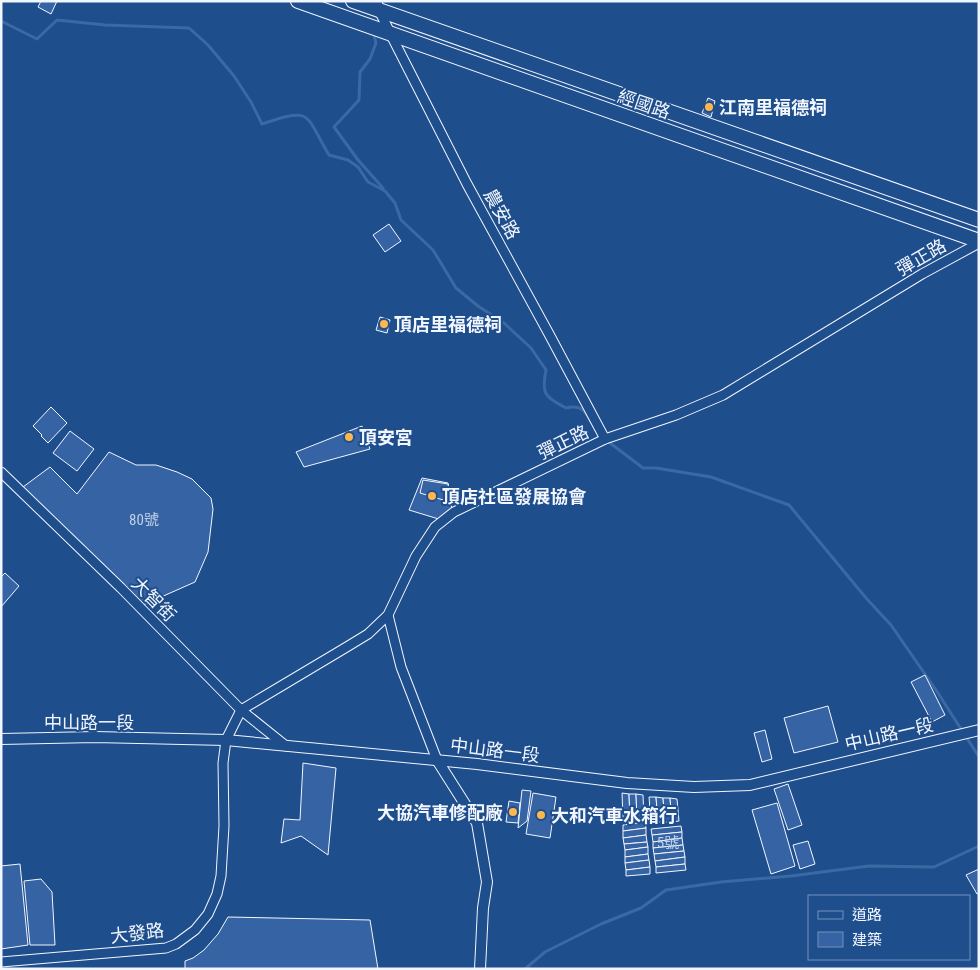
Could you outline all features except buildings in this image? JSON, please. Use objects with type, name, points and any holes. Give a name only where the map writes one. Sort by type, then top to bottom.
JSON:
[{"type":"main road","name":"經國路","points":[[298,1],[979,242]]},
{"type":"main road","name":"經國路","points":[[353,1],[378,6],[979,220]]},
{"type":"street","name":"農安路","points":[[378,6],[467,184],[605,439]]},
{"type":"street","name":"彈正路","points":[[241,710],[368,634],[388,615],[416,556],[435,527],[454,512],[605,439],[676,415],[723,395],[922,274],[979,242]]},
{"type":"street","name":"大智街","points":[[1,472],[121,588],[241,710],[286,746]]},
{"type":"street","points":[[388,615],[401,667],[437,760],[477,823],[486,882],[480,969]]},
{"type":"street","points":[[226,740],[241,710]]},
{"type":"street","name":"中山路一段","points":[[1,740],[95,737],[226,740],[437,760],[627,783],[694,786],[750,785],[979,730]]},
{"type":"street","name":"大發路","points":[[1,962],[166,948],[176,944],[195,930],[208,914],[213,904],[221,876],[224,826],[223,763],[226,740]]},
{"type":"waterway","points":[[1,21],[37,39],[57,20],[105,25],[189,28],[208,45],[234,76],[251,102],[262,124],[290,116],[299,115],[305,117],[310,122],[329,155],[348,160],[358,167],[368,182],[385,191],[395,203],[401,220],[433,250],[456,288],[478,306],[504,323],[531,348],[546,370],[544,385],[546,394],[553,401],[566,408],[577,407],[586,414],[594,426]]},
{"type":"waterway","points":[[373,31],[376,43],[370,59],[360,72],[359,100],[334,127],[358,160],[383,188]]},
{"type":"waterway","points":[[606,440],[643,468],[656,468],[711,477],[789,505],[866,598],[891,625],[979,757]]},
{"type":"waterway","points":[[525,969],[545,952],[601,924],[641,908],[666,890],[869,866],[934,867],[979,846]]},
{"type":"place","name":"江南里福德祠","points":[[709,107]]},
{"type":"place","name":"頂店里福德祠","points":[[384,324]]},
{"type":"place","name":"頂安宮","points":[[349,437]]},
{"type":"place","name":"頂店社區發展協會","points":[[432,496]]},
{"type":"place","name":"大協汽車修配廠","points":[[513,812]]},
{"type":"place","name":"大和汽車水箱行","points":[[541,815]]}]
